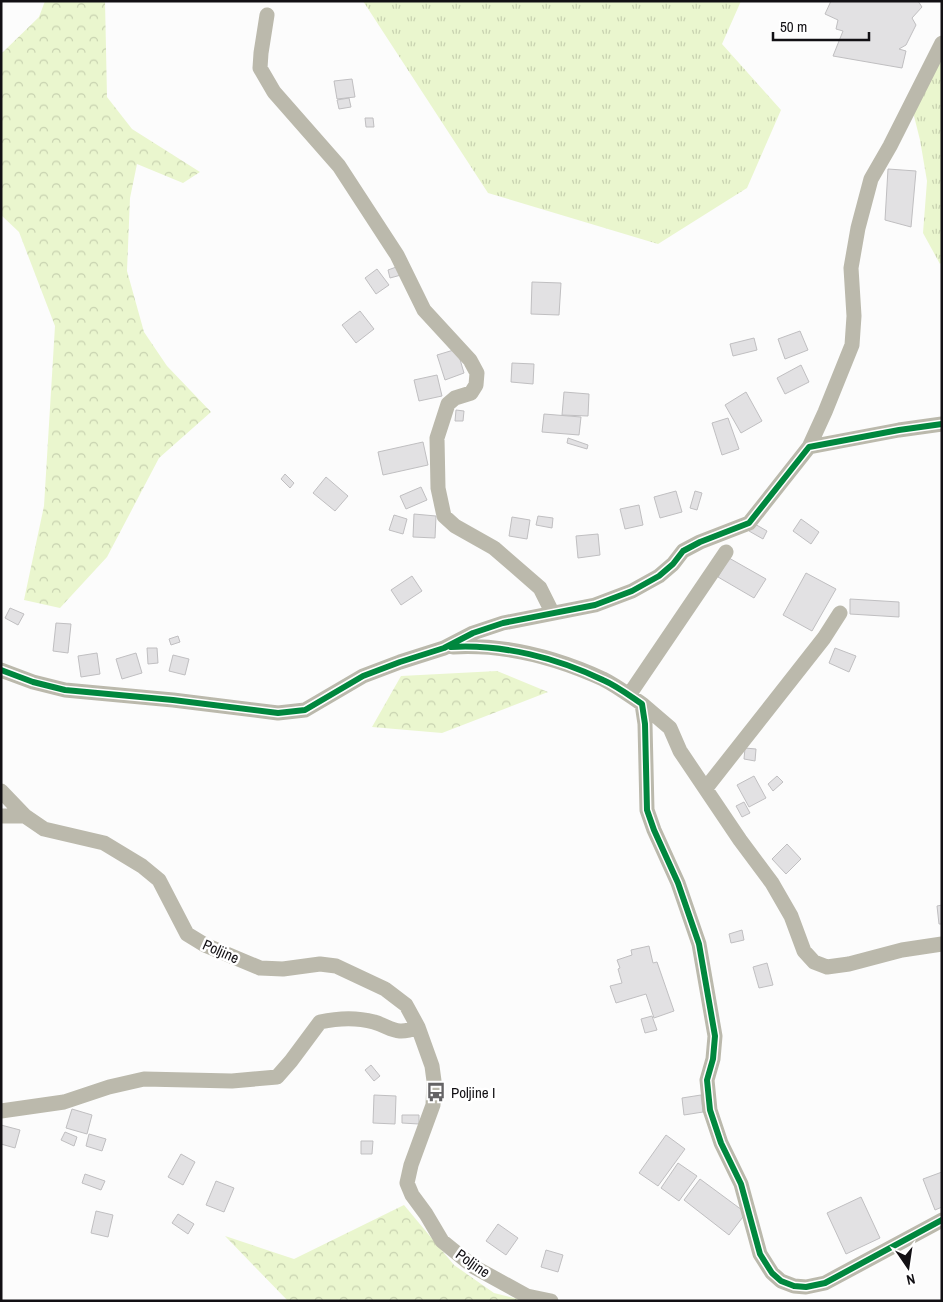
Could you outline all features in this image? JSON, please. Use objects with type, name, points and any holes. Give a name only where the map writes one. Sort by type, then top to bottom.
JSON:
[{"type":"street","points":[[267,15],[260,68],[274,92],[339,166],[397,255],[424,310],[470,360],[477,373],[476,385],[471,392],[455,398],[448,404],[437,438],[438,488],[444,516],[456,526],[494,548],[540,588],[552,612]]},
{"type":"street","points":[[1,670],[33,682],[65,690],[173,700],[278,713],[304,710],[364,676],[444,648],[473,633],[503,623],[595,605],[632,591],[660,576],[683,551],[700,542],[749,523],[809,447],[852,345],[854,316],[851,268],[858,228],[871,179],[890,146],[942,43]]},
{"type":"street","points":[[809,447],[898,430],[942,424]]},
{"type":"street","points":[[629,695],[726,552]]},
{"type":"street","points":[[706,788],[824,638],[840,613]]},
{"type":"street","points":[[444,648],[474,646],[514,651],[558,661],[604,680],[642,704],[670,728],[680,751],[740,840],[772,883],[791,916],[804,951],[814,962],[827,967],[902,950],[942,944]]},
{"type":"street","points":[[642,704],[645,724],[647,810],[678,883],[699,944],[715,1036],[713,1059],[707,1080],[710,1110],[721,1144],[741,1184],[760,1254],[772,1273],[780,1281],[794,1286],[806,1287],[825,1283],[942,1220]]},
{"type":"street","name":"Poljine","points":[[1,791],[25,816],[44,829],[104,844],[142,866],[159,880],[187,934],[205,945],[260,968],[283,969],[320,964],[336,966],[385,989],[406,1005],[418,1027],[432,1066],[434,1081],[433,1105],[411,1165],[407,1183],[412,1195],[442,1241],[474,1268],[527,1296],[551,1301]]},
{"type":"street","points":[[1,816],[25,816]]},
{"type":"street","points":[[1,1111],[64,1102],[144,1079],[232,1081],[277,1077],[291,1062],[320,1022],[341,1018],[373,1022],[395,1031],[407,1032],[418,1027]]},
{"type":"green space","points":[[45,1],[105,1],[107,97],[132,129],[200,172],[183,183],[137,164],[130,198],[127,271],[144,332],[167,366],[211,412],[159,458],[107,557],[60,608],[24,600],[44,506],[55,326],[19,232],[1,215],[1,54],[39,17]]},
{"type":"green space","points":[[363,1],[741,1],[722,44],[781,110],[747,188],[658,244],[488,193]]},
{"type":"green space","points":[[942,58],[942,262],[940,264],[923,233],[927,181],[912,108]]},
{"type":"green space","points":[[497,671],[548,692],[442,733],[372,727],[401,676]]},
{"type":"green space","points":[[404,1205],[454,1265],[494,1293],[526,1301],[288,1301],[225,1236],[294,1259]]},
{"type":"building","points":[[831,1],[918,1],[922,7],[912,18],[916,25],[906,45],[899,49],[906,51],[902,68],[833,56],[843,31],[836,29],[838,20],[825,14]]},
{"type":"building","points":[[352,79],[355,97],[337,99],[334,81]]},
{"type":"building","points":[[349,98],[351,107],[339,109],[337,100]]},
{"type":"building","points":[[365,118],[373,118],[374,127],[366,127]]},
{"type":"building","points":[[888,169],[916,171],[911,227],[885,220]]},
{"type":"building","points":[[399,266],[401,275],[390,278],[388,270]]},
{"type":"building","points":[[377,269],[389,285],[376,294],[365,278]]},
{"type":"building","points":[[532,282],[561,283],[559,315],[531,314]]},
{"type":"building","points":[[360,311],[374,329],[356,343],[342,325]]},
{"type":"building","points":[[800,331],[808,350],[785,359],[778,339]]},
{"type":"building","points":[[754,338],[757,350],[733,356],[730,344]]},
{"type":"building","points":[[457,349],[464,373],[445,380],[437,355]]},
{"type":"building","points":[[512,363],[534,364],[533,384],[511,382]]},
{"type":"building","points":[[801,365],[809,382],[785,394],[777,378]]},
{"type":"building","points":[[437,375],[442,396],[419,401],[414,380]]},
{"type":"building","points":[[564,392],[589,394],[588,416],[562,415]]},
{"type":"building","points":[[746,392],[762,421],[741,433],[725,405]]},
{"type":"building","points":[[456,410],[464,411],[463,421],[455,421]]},
{"type":"building","points":[[544,414],[581,417],[579,435],[542,432]]},
{"type":"building","points":[[728,418],[739,449],[722,455],[712,423]]},
{"type":"building","points":[[568,438],[588,445],[587,449],[567,443]]},
{"type":"building","points":[[423,442],[428,465],[383,475],[378,452]]},
{"type":"building","points":[[285,474],[294,483],[290,488],[281,479]]},
{"type":"building","points":[[326,477],[348,496],[335,511],[313,493]]},
{"type":"building","points":[[421,487],[427,500],[406,509],[400,496]]},
{"type":"building","points":[[676,491],[682,512],[660,518],[654,497]]},
{"type":"building","points":[[695,491],[702,493],[697,510],[690,508]]},
{"type":"building","points":[[639,505],[643,525],[625,529],[620,509]]},
{"type":"building","points":[[414,514],[436,516],[435,538],[413,537]]},
{"type":"building","points":[[394,515],[407,519],[403,534],[389,530]]},
{"type":"building","points":[[538,516],[553,518],[552,528],[536,525]]},
{"type":"building","points":[[512,517],[530,520],[527,539],[509,536]]},
{"type":"building","points":[[801,519],[819,532],[811,544],[793,531]]},
{"type":"building","points":[[753,523],[767,531],[763,539],[749,531]]},
{"type":"building","points":[[598,534],[600,555],[578,558],[576,536]]},
{"type":"building","points":[[729,558],[766,579],[754,598],[718,577]]},
{"type":"building","points":[[806,573],[836,589],[812,631],[783,615]]},
{"type":"building","points":[[412,576],[422,591],[401,605],[391,590]]},
{"type":"building","points":[[850,599],[899,602],[899,617],[850,614]]},
{"type":"building","points":[[10,608],[24,614],[18,625],[5,618]]},
{"type":"building","points":[[56,623],[71,624],[68,653],[53,651]]},
{"type":"building","points":[[178,636],[180,642],[171,645],[169,639]]},
{"type":"building","points":[[147,648],[157,648],[158,663],[148,664]]},
{"type":"building","points":[[835,648],[856,656],[849,672],[829,663]]},
{"type":"building","points":[[97,653],[100,674],[81,677],[78,656]]},
{"type":"building","points":[[136,653],[142,673],[122,679],[116,659]]},
{"type":"building","points":[[173,655],[189,659],[185,675],[169,671]]},
{"type":"building","points":[[745,748],[756,749],[755,761],[744,759]]},
{"type":"building","points":[[754,776],[766,798],[749,807],[737,785]]},
{"type":"building","points":[[777,776],[783,782],[773,791],[768,784]]},
{"type":"building","points":[[744,802],[750,813],[742,817],[736,806]]},
{"type":"building","points":[[787,844],[801,859],[786,874],[772,859]]},
{"type":"building","points":[[942,905],[942,924],[939,924],[937,906]]},
{"type":"building","points":[[742,930],[744,940],[731,943],[729,934]]},
{"type":"building","points":[[649,946],[653,963],[657,962],[674,1011],[654,1018],[646,994],[616,1003],[610,986],[622,983],[617,960],[632,955],[631,950]]},
{"type":"building","points":[[767,963],[773,985],[759,988],[753,967]]},
{"type":"building","points":[[652,1016],[657,1030],[645,1033],[641,1019]]},
{"type":"building","points":[[371,1065],[380,1076],[374,1081],[365,1070]]},
{"type":"building","points":[[374,1095],[396,1096],[395,1124],[373,1123]]},
{"type":"building","points":[[701,1095],[703,1112],[684,1115],[682,1098]]},
{"type":"building","points":[[72,1109],[92,1115],[87,1134],[66,1128]]},
{"type":"building","points":[[402,1115],[419,1115],[419,1124],[402,1123]]},
{"type":"building","points":[[1,1125],[20,1130],[15,1148],[1,1144]]},
{"type":"building","points":[[65,1132],[77,1137],[74,1146],[61,1140]]},
{"type":"building","points":[[89,1134],[106,1139],[102,1151],[86,1146]]},
{"type":"building","points":[[666,1135],[685,1149],[658,1186],[639,1173]]},
{"type":"building","points":[[361,1141],[373,1141],[372,1154],[361,1154]]},
{"type":"building","points":[[181,1154],[195,1162],[183,1185],[168,1177]]},
{"type":"building","points":[[678,1163],[697,1176],[679,1201],[661,1188]]},
{"type":"building","points":[[942,1172],[942,1207],[935,1210],[923,1179]]},
{"type":"building","points":[[85,1174],[105,1181],[101,1190],[82,1183]]},
{"type":"building","points":[[700,1179],[746,1213],[729,1235],[684,1200]]},
{"type":"building","points":[[216,1181],[234,1188],[224,1212],[206,1205]]},
{"type":"building","points":[[861,1197],[880,1238],[846,1254],[827,1213]]},
{"type":"building","points":[[96,1211],[113,1215],[108,1237],[91,1233]]},
{"type":"building","points":[[178,1214],[194,1224],[188,1234],[172,1223]]},
{"type":"building","points":[[498,1224],[518,1238],[506,1255],[486,1241]]},
{"type":"building","points":[[546,1250],[563,1255],[558,1272],[541,1267]]},
{"type":"cycle path","points":[[1,670],[33,682],[65,690],[173,700],[278,713],[305,710],[363,676],[444,648],[473,633],[503,623],[595,605],[632,591],[659,576],[673,564],[683,551],[700,542],[749,523],[809,447],[942,424]]},
{"type":"cycle path","points":[[451,647],[510,650],[548,659],[608,682],[642,704],[645,724],[647,810],[678,883],[699,944],[715,1036],[713,1059],[707,1080],[710,1110],[721,1143],[741,1184],[760,1254],[772,1273],[781,1281],[794,1286],[806,1287],[825,1283],[942,1220]]},
{"type":"place","name":"Poljine I","points":[[436,1092]]}]
